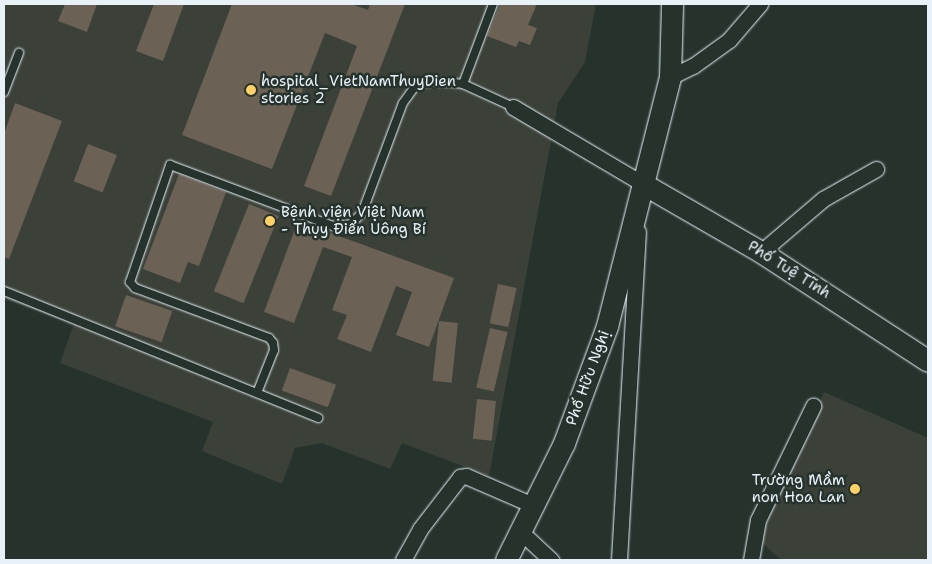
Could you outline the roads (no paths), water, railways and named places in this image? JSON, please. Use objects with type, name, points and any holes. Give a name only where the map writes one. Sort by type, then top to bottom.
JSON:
[{"type":"main road","name":"Phố Hữu Nghị","points":[[506,560],[522,533],[564,443],[607,326],[643,193],[670,77],[672,4]]},
{"type":"main road","name":"Phố Tuệ Tĩnh","points":[[643,193],[761,252],[928,361]]},
{"type":"street","points":[[670,77],[729,40],[760,4]]},
{"type":"street","points":[[513,107],[643,193],[619,560]]},
{"type":"street","points":[[761,252],[823,199],[876,169]]},
{"type":"street","points":[[751,560],[758,520],[814,406]]},
{"type":"street","points":[[403,560],[420,529],[460,477],[466,476],[535,506]]},
{"type":"street","points":[[522,533],[552,560]]},
{"type":"lane","points":[[463,84],[493,4]]},
{"type":"lane","points":[[4,92],[19,53]]},
{"type":"lane","points":[[257,393],[274,350],[269,338],[135,288],[130,282],[170,165],[333,226],[351,224],[362,213],[403,104],[417,84],[463,84],[513,107]]},
{"type":"lane","points":[[4,291],[318,418]]},
{"type":"place","name":"hospital_VietNamThuyDien stories 2","points":[[251,90]]},
{"type":"place","name":"Bệnh viện Việt Nam - Thụy Điển Uông Bí","points":[[270,221]]},
{"type":"place","name":"Trường Mầm non Hoa Lan","points":[[855,489]]}]
